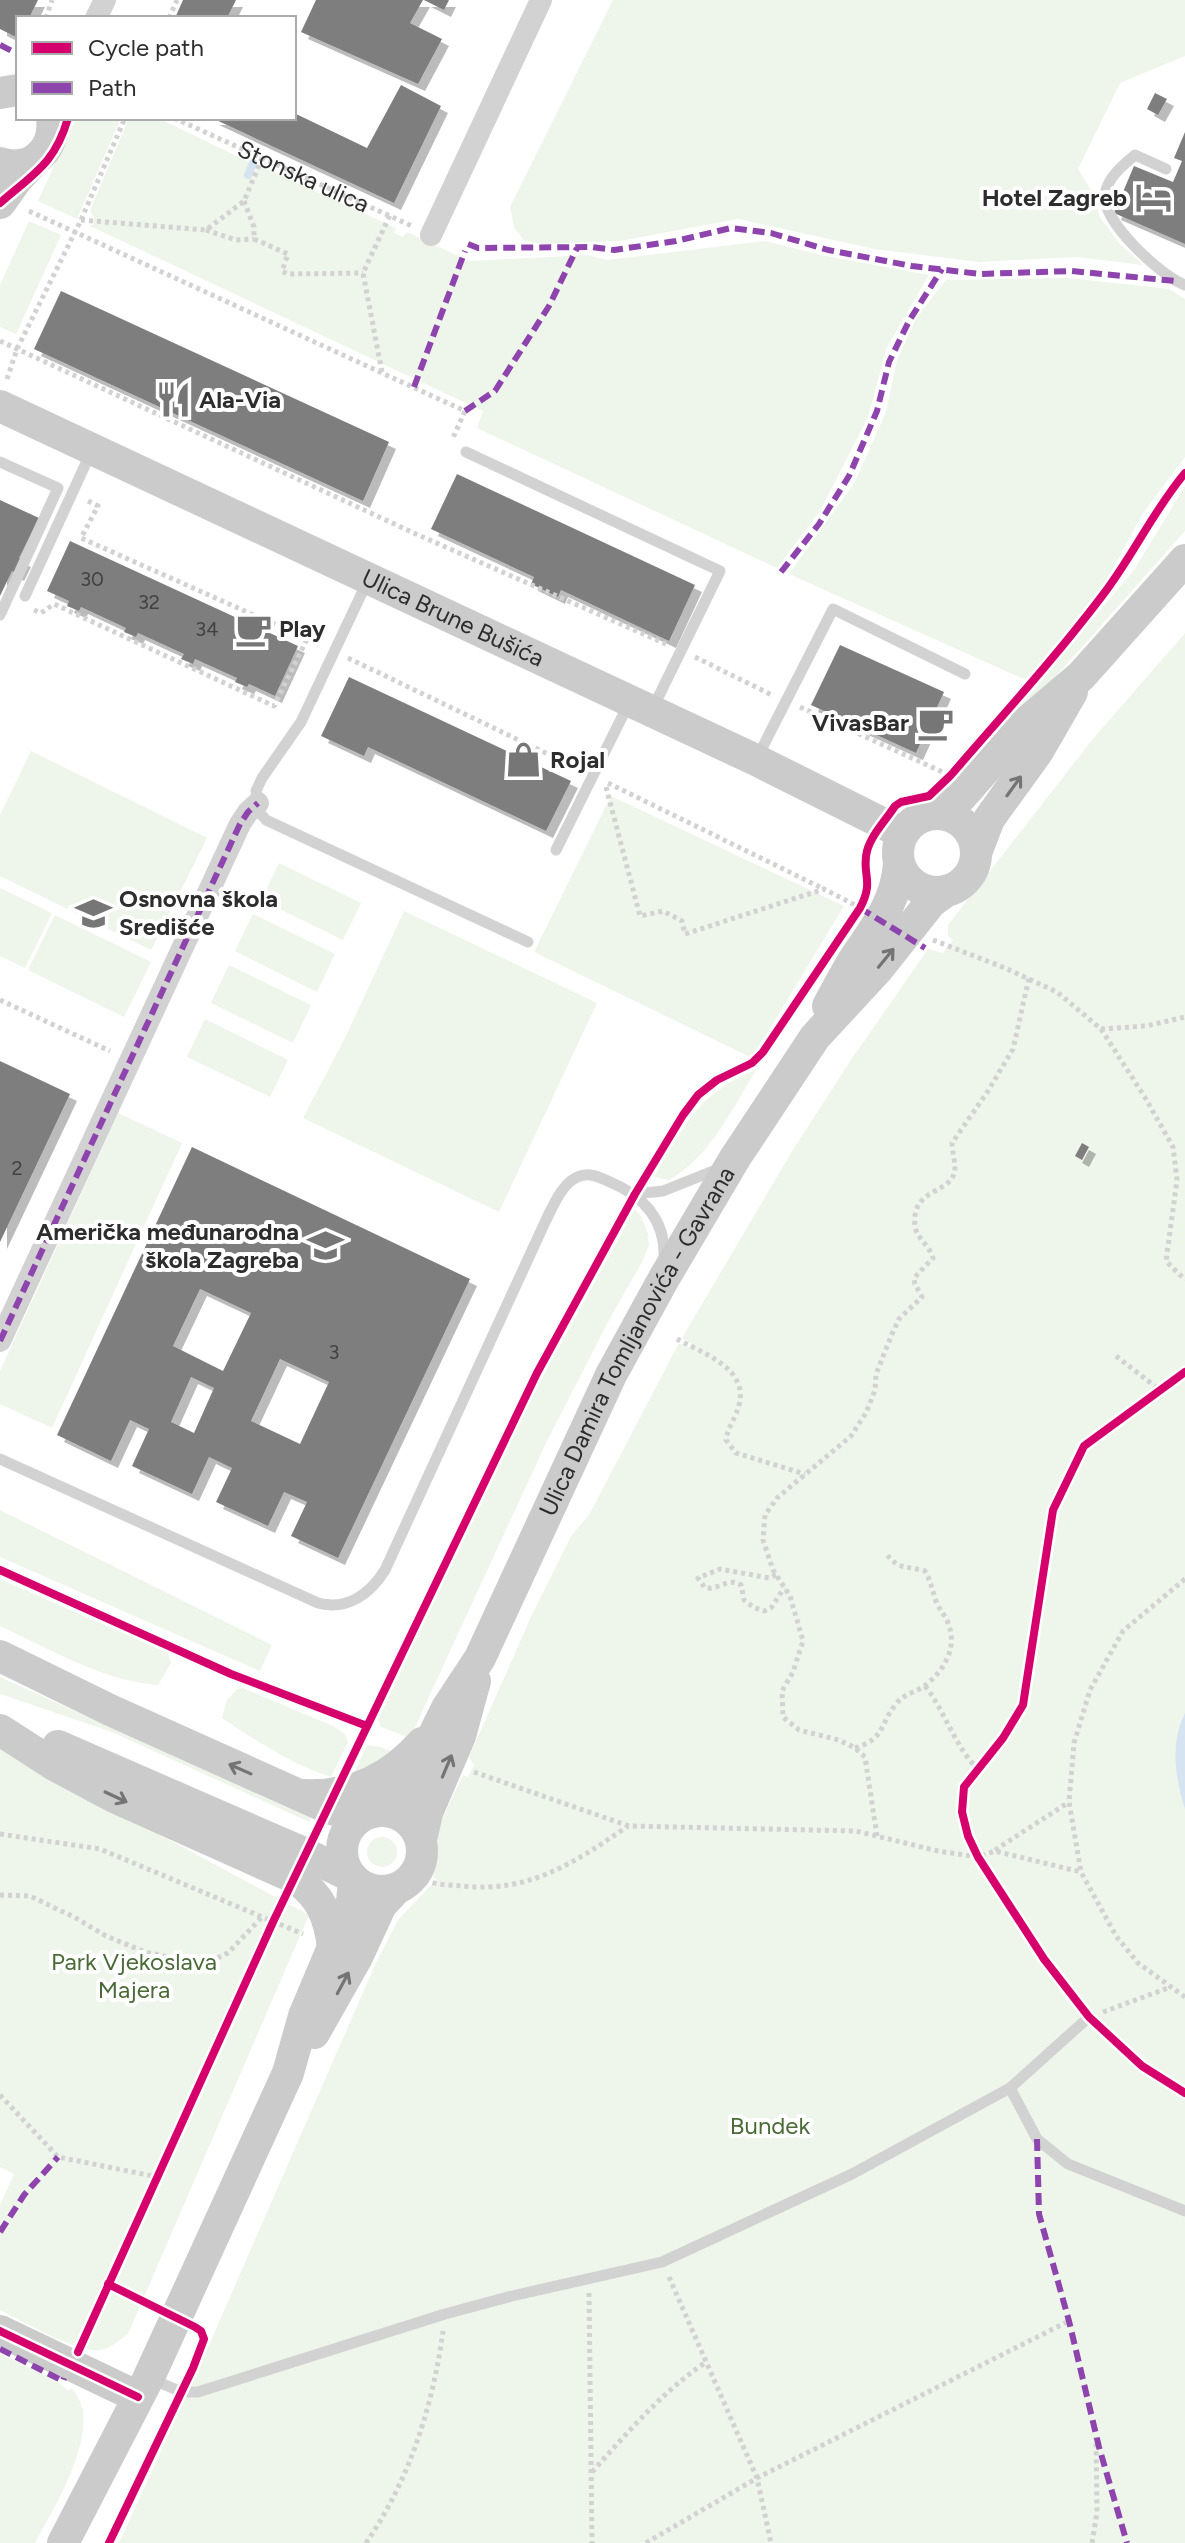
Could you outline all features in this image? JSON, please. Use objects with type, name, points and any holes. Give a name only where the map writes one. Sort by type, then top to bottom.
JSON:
[{"type":"street","points":[[431,235],[541,0]]},
{"type":"street","points":[[14,207],[17,179],[48,146],[54,121]]},
{"type":"street","points":[[0,163],[15,166],[36,159]]},
{"type":"street","name":"Ulica Brune Bušića","points":[[1,400],[92,450],[756,760],[901,849]]},
{"type":"street","name":"Ulica Damira Tomljanovića - Gavrana","points":[[375,1812],[398,1801],[406,1791],[438,1726],[480,1658],[599,1399],[663,1280],[735,1158],[815,1037],[840,983],[887,910],[898,881],[901,849],[910,823],[950,806],[970,787],[1028,721],[1081,676],[1185,560]]},
{"type":"street","name":"Ulica Damira Tomljanovića - Gavrana","points":[[815,1037],[877,970],[931,902],[971,873],[989,819],[1038,751],[1081,676]]},
{"type":"street","points":[[0,1341],[240,824],[258,803]]},
{"type":"street","points":[[934,813],[959,820],[968,828],[976,853]]},
{"type":"street","points":[[901,849],[904,875],[923,890],[946,891]]},
{"type":"street","points":[[0,1656],[340,1813],[375,1812],[405,1817],[421,1840],[423,1852],[411,1885],[381,1905],[337,1995],[288,2073],[144,2387],[63,2543]]},
{"type":"street","name":"Ulica Damira Tomljanovića - Gavrana","points":[[421,1840],[427,1813],[469,1708],[480,1658]]},
{"type":"street","points":[[0,1721],[306,1854],[361,1886],[378,1892],[411,1885]]},
{"type":"street","points":[[298,1795],[334,1794],[367,1786],[399,1765],[438,1726]]},
{"type":"street","points":[[0,1730],[56,1766],[114,1797],[295,1878],[319,1899],[331,1927],[322,1942],[288,2073]]},
{"type":"street","points":[[322,1942],[352,1902],[352,1878],[341,1854],[347,1831],[375,1812]]},
{"type":"street","points":[[0,2331],[144,2387]]},
{"type":"lane","points":[[1166,169],[1135,155],[1117,170],[1105,193],[1107,210],[1114,222],[1158,268],[1185,285]]},
{"type":"lane","points":[[25,596],[92,450]]},
{"type":"lane","points":[[466,452],[720,571],[641,708],[593,776],[556,850]]},
{"type":"lane","points":[[0,462],[58,488],[0,615]]},
{"type":"lane","points":[[368,580],[301,722],[262,778],[256,791],[260,813],[266,820],[528,942]]},
{"type":"lane","points":[[756,760],[833,609],[965,674]]},
{"type":"lane","points":[[635,1194],[663,1191],[686,1184],[710,1174],[735,1158]]},
{"type":"lane","points":[[0,1459],[318,1603],[333,1607],[359,1598],[378,1581],[558,1197],[568,1184],[579,1176],[594,1175],[635,1194],[654,1216],[661,1231],[663,1280]]},
{"type":"lane","points":[[144,2387],[198,2392],[445,2314],[662,2262],[852,2174],[1010,2088],[1089,2017]]},
{"type":"lane","points":[[1010,2088],[1037,2139],[1068,2164],[1185,2211]]},
{"type":"path","points":[[1,400],[17,349],[81,220],[124,120]]},
{"type":"path","points":[[206,230],[244,201],[262,158]]},
{"type":"path","points":[[244,201],[254,227],[254,239]]},
{"type":"path","points":[[14,207],[465,411],[450,443],[466,452]]},
{"type":"path","points":[[382,372],[363,273],[390,215]]},
{"type":"path","points":[[81,220],[206,230],[236,240],[254,239],[288,254],[282,271],[288,274],[363,273]]},
{"type":"path","points":[[0,341],[416,534],[673,647]]},
{"type":"path","points":[[71,494],[98,506],[81,538],[336,652],[593,776]]},
{"type":"path","points":[[8,598],[41,613],[54,604],[274,706],[307,639]]},
{"type":"path","points":[[694,657],[951,775],[970,787]]},
{"type":"path","points":[[824,889],[685,934],[682,921],[663,911],[640,916],[604,782],[824,889],[860,908]]},
{"type":"path","points":[[932,940],[1057,992],[1101,1029],[1173,1147],[1177,1180],[1166,1261],[1185,1280]]},
{"type":"path","points":[[877,1836],[865,1757],[839,1740],[799,1730],[783,1717],[782,1691],[793,1672],[803,1641],[790,1596],[776,1575],[763,1540],[765,1515],[777,1498],[844,1443],[871,1402],[876,1374],[899,1319],[922,1297],[914,1278],[931,1262],[933,1254],[918,1236],[915,1224],[917,1209],[922,1199],[952,1179],[955,1173],[952,1143],[1013,1049],[1029,978]]},
{"type":"path","points":[[0,1000],[130,1060]]},
{"type":"path","points":[[1101,1029],[1146,1026],[1185,1017]]},
{"type":"path","points":[[677,1339],[729,1369],[740,1385],[739,1406],[728,1426],[726,1440],[736,1453],[806,1474]]},
{"type":"path","points":[[1116,1356],[1161,1391]]},
{"type":"path","points":[[855,1748],[872,1742],[880,1734],[893,1706],[901,1698],[925,1686],[948,1658],[952,1642],[951,1631],[925,1571],[901,1568],[886,1553]]},
{"type":"path","points":[[776,1575],[769,1578],[720,1569],[698,1578],[705,1588],[713,1589],[728,1581],[736,1581],[741,1585],[744,1600],[764,1611],[771,1608],[785,1588]]},
{"type":"path","points":[[1185,1579],[1123,1631],[1090,1690],[1074,1743],[1069,1802],[1081,1872],[1116,1936],[1138,1963],[1185,1997]]},
{"type":"path","points":[[925,1686],[977,1768]]},
{"type":"path","points":[[462,1768],[629,1826],[856,1831],[938,1851],[978,1857],[995,1851],[1069,1802]]},
{"type":"path","points":[[411,1885],[519,1885],[558,1870],[629,1826]]},
{"type":"path","points":[[0,1835],[100,1849],[322,1942]]},
{"type":"path","points":[[995,1851],[1081,1872]]},
{"type":"path","points":[[0,1895],[30,1896],[106,1936],[145,1952],[179,1959],[211,1961],[228,1953],[262,1917]]},
{"type":"path","points":[[1089,2017],[1169,1988]]},
{"type":"path","points":[[0,2095],[58,2157],[158,2177]]},
{"type":"path","points":[[662,2262],[757,2478],[771,2543]]},
{"type":"path","points":[[589,2280],[592,2543]]},
{"type":"path","points":[[366,2543],[393,2500],[411,2457],[434,2382],[445,2314]]},
{"type":"path","points":[[646,2543],[757,2478],[1069,2321]]},
{"type":"path","points":[[592,2473],[641,2417],[675,2384],[706,2362]]},
{"type":"path","points":[[1092,2543],[1097,2512],[1096,2437]]},
{"type":"green space","points":[[613,0],[1185,0],[1185,56],[1120,83],[1078,169],[1096,198],[1099,216],[1119,243],[1143,265],[1077,257],[979,262],[874,249],[738,219],[620,241],[544,244],[525,241],[514,228],[510,207]]},
{"type":"green space","points":[[75,120],[120,120],[77,219],[38,201]]},
{"type":"green space","points":[[128,120],[162,120],[253,164],[246,175],[249,178],[255,164],[396,228],[394,233],[403,237],[407,232],[469,261],[587,255],[607,260],[765,241],[929,275],[887,347],[868,417],[820,511],[777,568],[477,428],[483,411],[88,225],[93,225],[94,217],[90,210]]},
{"type":"green space","points":[[29,221],[61,235],[16,334],[0,327],[0,285]]},
{"type":"green space","points":[[1069,278],[1169,289],[1185,299],[1185,457],[1143,513],[1104,585],[1026,680],[789,574],[855,482],[886,412],[897,360],[917,317],[946,280]]},
{"type":"green space","points":[[1185,486],[1185,531],[994,746],[1000,729],[1134,570]]},
{"type":"green space","name":"Bundek","points":[[1185,633],[1185,2543],[119,2543],[375,1965],[398,1920],[437,1879],[433,1877],[438,1853],[438,1828],[463,1775],[468,1777],[474,1765],[469,1757],[571,1536],[589,1515],[679,1343],[689,1348],[691,1343],[682,1338],[794,1148],[851,1060],[928,949],[943,953],[953,940],[948,936],[948,925],[1092,740]]},
{"type":"green space","points":[[31,751],[207,838],[151,950],[0,876],[0,815]]},
{"type":"green space","points":[[611,796],[844,906],[752,1058],[534,952]]},
{"type":"green space","points":[[279,863],[361,903],[343,940],[261,900]]},
{"type":"green space","points":[[0,888],[52,913],[25,968],[0,956]]},
{"type":"green space","points":[[404,911],[597,1003],[499,1212],[303,1118],[345,1038]]},
{"type":"green space","points":[[253,914],[335,954],[317,992],[235,951]]},
{"type":"green space","points":[[55,915],[151,962],[124,1017],[28,970]]},
{"type":"green space","points":[[229,965],[311,1005],[293,1043],[211,1003]]},
{"type":"green space","points":[[205,1019],[288,1060],[270,1097],[187,1057]]},
{"type":"green space","points":[[756,1070],[719,1131],[697,1159],[669,1180],[654,1177],[684,1127],[706,1100],[736,1079]]},
{"type":"green space","points":[[118,1113],[182,1143],[52,1428],[0,1404],[0,1371]]},
{"type":"green space","points":[[635,1209],[648,1234],[649,1245],[642,1262],[546,1443],[410,1738],[381,1727],[378,1720],[515,1427]]},
{"type":"green space","points":[[0,1510],[272,1645],[260,1671],[0,1557]]},
{"type":"green space","points":[[0,1579],[168,1653],[171,1663],[158,1685],[138,1683],[77,1663],[0,1626]]},
{"type":"green space","points":[[0,1677],[311,1818],[309,1822],[112,1732],[0,1694]]},
{"type":"green space","points":[[243,1688],[345,1734],[348,1742],[331,1777],[289,1759],[222,1718],[227,1700],[237,1689]]},
{"type":"green space","points":[[367,1745],[396,1754],[352,1777]]},
{"type":"green space","name":"Park Vjekoslava Majera","points":[[0,1749],[309,1915],[128,2334],[100,2350],[65,2342],[0,2310],[0,2205],[14,2174],[0,2167]]},
{"type":"green space","points":[[382,1837],[393,1841],[397,1852],[393,1863],[382,1867],[371,1863],[367,1852],[371,1841]]},
{"type":"green space","points":[[0,2354],[57,2381],[67,2390],[73,2389],[82,2406],[83,2423],[76,2459],[35,2543],[0,2543]]},
{"type":"water","points":[[1185,1713],[1185,1809],[1179,1785],[1176,1748]]},
{"type":"building","points":[[0,0],[38,0],[30,16],[16,16],[16,37],[0,29]]},
{"type":"building","points":[[183,0],[236,0],[228,16],[176,16]]},
{"type":"building","points":[[316,0],[423,0],[410,23],[442,39],[418,84],[301,32]]},
{"type":"building","points":[[424,0],[449,0],[444,10]]},
{"type":"building","points":[[401,85],[441,106],[394,203],[216,120],[296,120],[296,114],[367,148]]},
{"type":"building","points":[[1155,93],[1167,99],[1158,115],[1147,109]]},
{"type":"building","name":"Hotel Zagreb","points":[[1185,132],[1185,244],[1114,213],[1134,166],[1173,182],[1182,161],[1174,158]]},
{"type":"building","points":[[61,291],[389,442],[363,501],[34,349]]},
{"type":"building","points":[[457,474],[695,585],[669,641],[561,590],[558,597],[531,584],[534,577],[431,529]]},
{"type":"building","points":[[0,500],[39,518],[19,558],[24,560],[17,574],[12,571],[0,596]]},
{"type":"building","points":[[70,541],[298,646],[275,696],[249,684],[247,687],[235,682],[237,678],[195,659],[193,664],[181,659],[184,654],[138,633],[136,637],[124,632],[126,628],[81,607],[79,611],[67,606],[69,601],[47,591]]},
{"type":"building","points":[[840,645],[944,692],[916,753],[811,705]]},
{"type":"building","points":[[349,677],[571,781],[546,831],[368,747],[364,756],[321,736]]},
{"type":"building","points":[[0,1061],[70,1094],[0,1242]]},
{"type":"building","points":[[1082,1143],[1089,1147],[1082,1160],[1075,1156]]},
{"type":"building","points":[[192,1147],[470,1279],[338,1558],[291,1536],[307,1502],[284,1492],[268,1526],[216,1502],[232,1468],[209,1457],[192,1494],[132,1466],[149,1429],[130,1420],[111,1461],[57,1435]],"holes":[[[200,1289],[251,1313],[223,1371],[173,1346]],[[280,1359],[329,1382],[300,1444],[251,1421]],[[191,1377],[214,1388],[194,1433],[171,1422]]]},
{"type":"waterway","points":[[248,175],[253,163]]},
{"type":"marked path","points":[[0,45],[16,53]]},
{"type":"marked path","points":[[468,244],[478,248],[591,247],[614,250],[676,241],[731,228],[771,233],[828,250],[912,266],[980,274],[1072,271],[1175,281]]},
{"type":"marked path","points":[[465,411],[495,391],[549,306],[577,248]]},
{"type":"marked path","points":[[414,387],[465,251]]},
{"type":"marked path","points":[[781,572],[819,524],[849,476],[877,411],[889,362],[909,321],[942,269]]},
{"type":"marked path","points":[[0,1341],[240,824],[258,803]]},
{"type":"marked path","points":[[860,908],[925,948]]},
{"type":"marked path","points":[[1037,2139],[1039,2214],[1127,2543]]},
{"type":"marked path","points":[[0,2232],[24,2195],[58,2157]]},
{"type":"marked path","points":[[0,2349],[63,2381],[64,2378]]},
{"type":"cycle path","points":[[0,203],[42,167],[57,147],[67,120]]},
{"type":"cycle path","points":[[78,2352],[273,1922],[537,1373],[635,1194],[698,1095],[717,1080],[752,1063],[763,1052],[860,908],[867,891],[869,845],[895,806],[929,796],[1009,709],[1102,596],[1185,473]]},
{"type":"cycle path","points":[[1185,1372],[1084,1446],[1053,1510],[1023,1705],[1003,1738],[964,1787],[962,1812],[978,1857],[1044,1959],[1089,2017],[1142,2066],[1185,2093]]},
{"type":"cycle path","points":[[0,1570],[231,1674],[367,1726]]},
{"type":"cycle path","points":[[108,2284],[195,2327],[204,2339],[109,2543]]},
{"type":"cycle path","points":[[0,2331],[138,2397]]},
{"type":"place","name":"Hotel Zagreb","points":[[1153,198]]},
{"type":"place","name":"Ala-Via","points":[[173,400]]},
{"type":"place","name":"Play","points":[[253,629]]},
{"type":"place","name":"VivasBar","points":[[935,723]]},
{"type":"place","name":"Rojal","points":[[524,760]]},
{"type":"place","name":"Osnovna škola Središće","points":[[93,913]]},
{"type":"place","name":"Američka međunarodna škola Zagreba","points":[[325,1246]]}]
